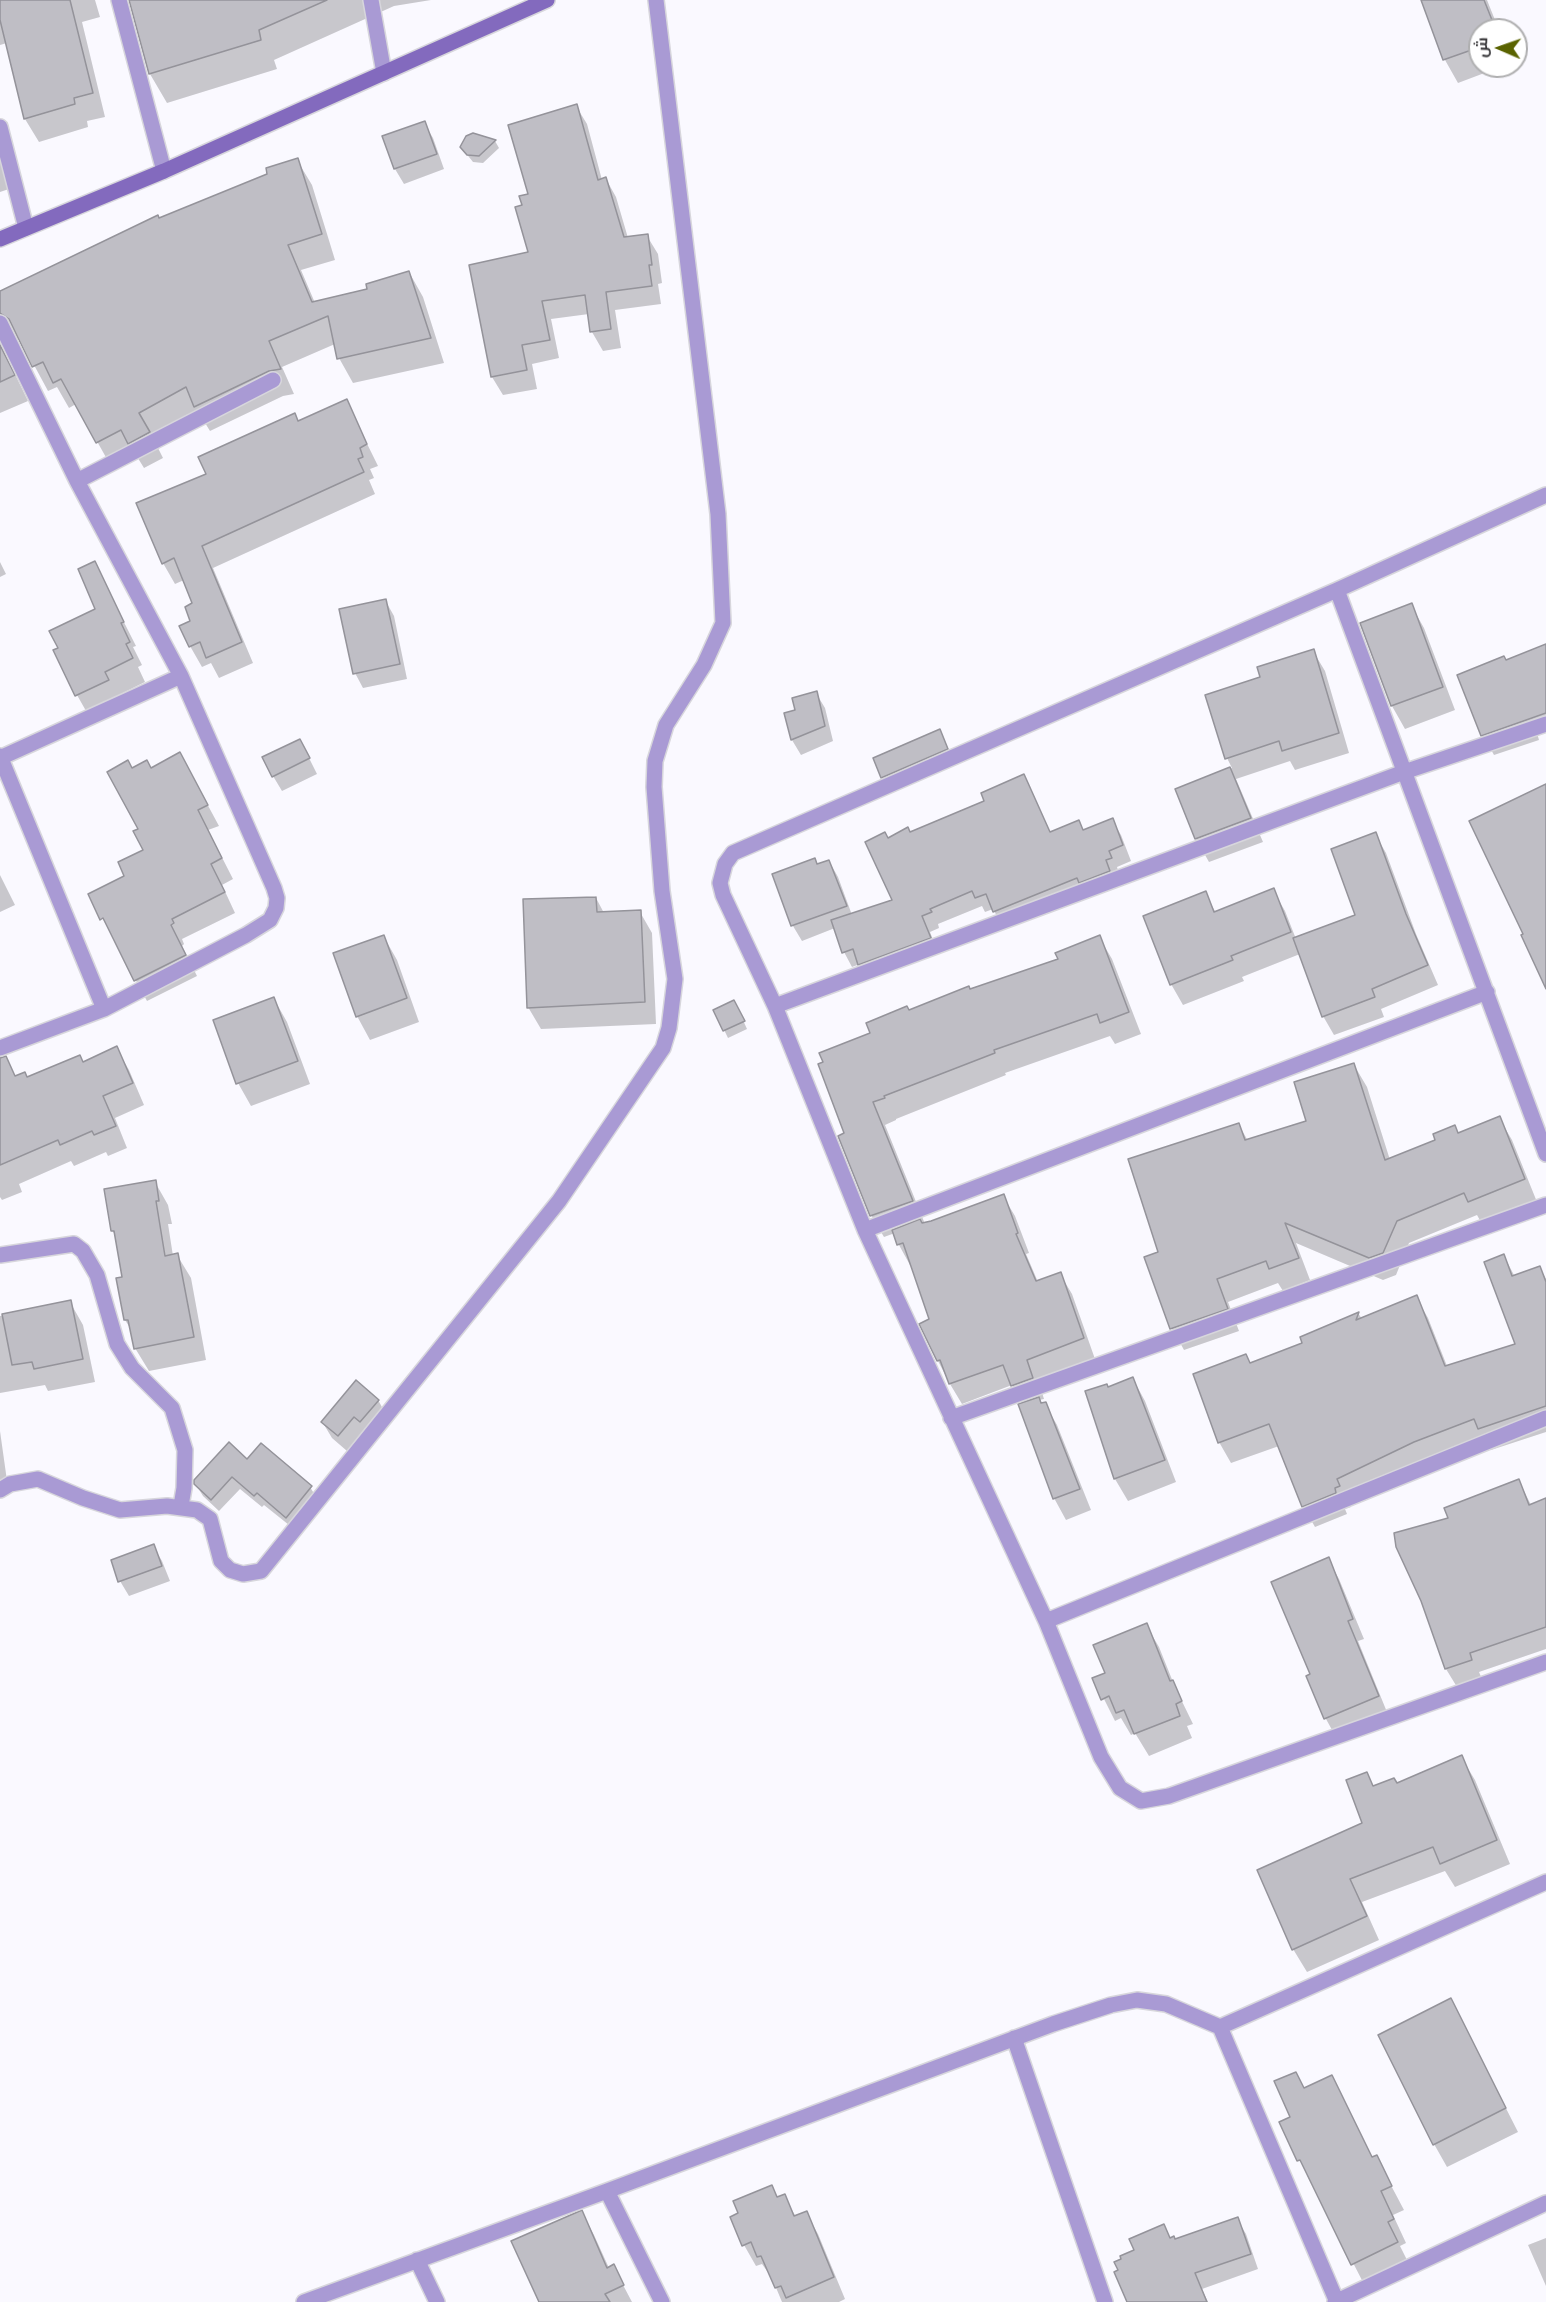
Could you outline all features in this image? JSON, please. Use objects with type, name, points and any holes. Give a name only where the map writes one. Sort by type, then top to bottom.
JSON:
[{"type":"street","points":[[119,0],[164,171]]},
{"type":"street","points":[[371,0],[384,73]]},
{"type":"street","points":[[0,239],[164,171],[547,0]]},
{"type":"street","points":[[0,1490],[10,1484],[38,1479],[82,1498],[120,1510],[181,1506],[197,1510],[210,1519],[221,1561],[230,1570],[243,1574],[261,1572],[559,1201],[663,1048],[669,1028],[675,979],[662,891],[654,787],[655,762],[666,725],[704,665],[723,623],[718,514],[656,0]]},
{"type":"street","points":[[0,127],[26,228]]},
{"type":"street","points":[[0,323],[77,481],[181,676],[274,888],[276,908],[270,920],[246,935],[104,1009],[0,1048]]},
{"type":"street","points":[[77,481],[273,380]]},
{"type":"street","points":[[1546,495],[1337,590],[733,853],[721,873],[720,883],[723,895],[775,1006],[865,1230],[1046,1621],[1101,1757],[1120,1788],[1141,1801],[1169,1796],[1546,1662]]},
{"type":"street","points":[[1337,590],[1546,1154]]},
{"type":"street","points":[[104,1009],[0,758],[181,676]]},
{"type":"street","points":[[775,1006],[1404,772],[1546,724]]},
{"type":"street","points":[[865,1230],[1487,992]]},
{"type":"street","points":[[951,1418],[1546,1205]]},
{"type":"street","points":[[0,1255],[74,1244],[83,1251],[97,1275],[117,1344],[132,1368],[172,1408],[185,1450],[181,1506]]},
{"type":"street","points":[[1046,1621],[1546,1418]]},
{"type":"street","points":[[1220,2027],[1546,1882]]},
{"type":"street","points":[[304,2302],[607,2192],[1014,2038],[1111,2005],[1137,2000],[1166,2004],[1220,2027],[1336,2302],[1546,2203]]},
{"type":"street","points":[[1014,2038],[1105,2302]]},
{"type":"street","points":[[607,2192],[662,2302]]},
{"type":"street","points":[[417,2260],[437,2302]]},
{"type":"building","points":[[0,0],[70,0],[93,93],[74,98],[75,104],[24,119],[0,20]]},
{"type":"building","points":[[129,0],[327,0],[259,30],[261,40],[149,74]]},
{"type":"building","points":[[1421,0],[1484,0],[1491,18],[1468,18],[1468,51],[1443,60]]},
{"type":"building","points":[[577,104],[598,180],[606,177],[624,237],[648,234],[652,286],[606,292],[611,329],[590,332],[585,295],[542,301],[550,340],[522,345],[527,370],[491,377],[469,265],[528,252],[515,207],[522,205],[519,196],[528,194],[508,125]]},
{"type":"building","points":[[425,121],[437,154],[394,169],[382,136]]},
{"type":"building","points":[[473,133],[496,140],[479,156],[467,155],[460,147],[466,136]]},
{"type":"building","points":[[298,158],[322,234],[288,245],[312,302],[367,289],[366,284],[409,271],[431,338],[337,359],[328,316],[269,341],[281,369],[269,371],[194,407],[186,387],[139,413],[150,432],[128,444],[121,430],[96,443],[61,379],[53,383],[43,362],[32,367],[9,319],[0,313],[0,291],[158,215],[159,218],[267,174],[266,168]]},
{"type":"building","points":[[0,345],[15,375],[0,382]]},
{"type":"building","points":[[347,399],[367,444],[360,448],[363,457],[358,459],[364,472],[202,546],[242,642],[206,658],[200,642],[189,647],[179,626],[190,621],[185,607],[192,603],[174,558],[162,564],[136,503],[206,474],[198,457],[295,413],[298,421]]},
{"type":"building","points":[[95,561],[124,622],[121,623],[130,642],[126,644],[133,658],[105,672],[109,680],[75,696],[53,650],[58,648],[49,631],[95,609],[78,569]]},
{"type":"building","points":[[386,599],[400,664],[353,674],[339,609]]},
{"type":"building","points":[[1412,603],[1443,687],[1391,706],[1360,623]]},
{"type":"building","points":[[1546,644],[1546,713],[1481,736],[1457,675],[1504,656],[1506,660]]},
{"type":"building","points":[[1314,649],[1339,733],[1282,751],[1279,741],[1225,759],[1205,695],[1260,677],[1257,667]]},
{"type":"building","points":[[817,691],[825,726],[791,740],[784,713],[795,710],[792,698]]},
{"type":"building","points":[[940,729],[948,749],[881,778],[873,758]]},
{"type":"building","points":[[300,739],[310,758],[272,777],[262,757]]},
{"type":"building","points":[[180,752],[208,805],[198,810],[222,858],[211,864],[225,892],[172,919],[174,923],[171,925],[186,955],[134,981],[103,918],[100,920],[88,894],[124,876],[118,862],[143,850],[133,831],[138,829],[107,772],[128,760],[132,768],[147,760],[151,768]]},
{"type":"building","points":[[1230,767],[1251,818],[1195,839],[1175,789]]},
{"type":"building","points":[[1024,774],[1050,832],[1079,820],[1083,830],[1113,818],[1123,845],[1109,851],[1112,858],[1106,860],[1110,871],[1079,883],[1077,878],[993,912],[986,894],[975,898],[972,891],[930,909],[932,912],[922,916],[931,938],[858,965],[853,949],[842,953],[831,920],[892,900],[865,842],[885,832],[888,838],[908,827],[910,832],[984,801],[981,793]]},
{"type":"building","points":[[1546,784],[1546,989],[1521,935],[1523,934],[1469,821]]},
{"type":"building","points":[[1376,832],[1406,914],[1428,965],[1372,989],[1375,997],[1322,1017],[1293,938],[1355,915],[1331,849]]},
{"type":"building","points":[[815,858],[817,864],[829,860],[847,906],[791,926],[772,874]]},
{"type":"building","points":[[1274,888],[1291,932],[1231,956],[1233,960],[1170,985],[1143,916],[1206,891],[1214,912]]},
{"type":"building","points":[[596,897],[597,912],[641,910],[645,1002],[527,1008],[523,899]]},
{"type":"building","points":[[384,935],[407,998],[356,1017],[333,953]]},
{"type":"building","points":[[1100,935],[1129,1012],[1100,1023],[1097,1014],[994,1050],[995,1053],[873,1102],[913,1201],[870,1216],[838,1136],[844,1133],[818,1064],[823,1062],[819,1053],[870,1033],[866,1023],[907,1006],[909,1010],[969,986],[970,989],[1058,959],[1055,953]]},
{"type":"building","points":[[274,997],[298,1061],[236,1084],[213,1020]]},
{"type":"building","points":[[734,1000],[745,1021],[723,1031],[713,1010]]},
{"type":"building","points":[[117,1046],[133,1083],[103,1096],[116,1126],[94,1135],[92,1131],[60,1145],[58,1140],[0,1165],[0,1058],[6,1056],[15,1076],[25,1072],[27,1077],[80,1055],[83,1062]]},
{"type":"building","points":[[1354,1063],[1385,1160],[1435,1140],[1433,1134],[1455,1125],[1458,1133],[1500,1116],[1525,1179],[1468,1202],[1464,1193],[1397,1221],[1383,1253],[1369,1258],[1285,1223],[1299,1258],[1269,1269],[1266,1261],[1217,1279],[1228,1309],[1170,1329],[1144,1257],[1158,1252],[1128,1159],[1239,1123],[1245,1140],[1306,1121],[1294,1082]]},
{"type":"building","points":[[156,1180],[159,1201],[156,1201],[165,1256],[178,1253],[194,1337],[134,1349],[128,1320],[124,1320],[116,1278],[122,1277],[104,1189]]},
{"type":"building","points":[[1004,1194],[1018,1233],[1016,1234],[1036,1281],[1061,1272],[1084,1338],[1027,1360],[1033,1378],[1011,1386],[1003,1365],[949,1384],[940,1360],[937,1361],[919,1324],[929,1319],[903,1243],[897,1245],[892,1230],[920,1219],[922,1223],[931,1221]]},
{"type":"building","points":[[1504,1254],[1512,1276],[1540,1266],[1546,1282],[1546,1406],[1478,1429],[1474,1419],[1414,1442],[1337,1479],[1340,1486],[1335,1488],[1336,1493],[1302,1507],[1269,1424],[1218,1443],[1193,1374],[1246,1354],[1250,1363],[1302,1343],[1300,1337],[1359,1312],[1356,1320],[1417,1295],[1445,1366],[1515,1344],[1484,1262]]},
{"type":"building","points":[[71,1300],[83,1359],[34,1369],[32,1362],[12,1365],[2,1314]]},
{"type":"building","points":[[1133,1377],[1165,1460],[1114,1479],[1085,1391],[1107,1384],[1108,1387]]},
{"type":"building","points":[[356,1380],[379,1400],[360,1422],[354,1417],[338,1436],[321,1422]]},
{"type":"building","points":[[1039,1397],[1041,1403],[1046,1402],[1080,1489],[1053,1499],[1018,1404]]},
{"type":"building","points":[[229,1442],[247,1459],[261,1443],[312,1486],[286,1518],[257,1493],[254,1496],[232,1477],[211,1500],[194,1484],[194,1480]]},
{"type":"building","points":[[1519,1479],[1529,1505],[1546,1498],[1546,1627],[1470,1653],[1472,1660],[1445,1669],[1421,1601],[1396,1547],[1394,1533],[1448,1518],[1444,1508]]},
{"type":"building","points":[[154,1544],[162,1566],[118,1582],[111,1560]]},
{"type":"building","points":[[1329,1557],[1353,1619],[1348,1621],[1379,1696],[1324,1719],[1306,1676],[1310,1674],[1271,1582]]},
{"type":"building","points":[[1147,1623],[1170,1681],[1173,1680],[1182,1701],[1176,1704],[1180,1716],[1134,1734],[1124,1710],[1116,1713],[1109,1696],[1101,1700],[1092,1678],[1105,1673],[1093,1645]]},
{"type":"building","points":[[1462,1755],[1497,1840],[1440,1864],[1433,1847],[1350,1879],[1367,1916],[1292,1950],[1257,1870],[1362,1823],[1346,1780],[1367,1772],[1373,1786],[1394,1778],[1397,1783]]},
{"type":"building","points":[[1451,1998],[1506,2108],[1433,2145],[1378,2035]]},
{"type":"building","points":[[1296,2072],[1304,2088],[1332,2075],[1372,2157],[1377,2155],[1392,2186],[1381,2191],[1394,2219],[1388,2222],[1398,2242],[1351,2265],[1279,2122],[1290,2117],[1274,2081]]},
{"type":"building","points":[[772,2185],[777,2197],[785,2194],[794,2216],[807,2211],[834,2277],[786,2298],[781,2286],[775,2288],[761,2256],[757,2257],[751,2242],[742,2246],[730,2217],[738,2213],[733,2201]]},
{"type":"building","points":[[582,2210],[607,2268],[614,2264],[624,2285],[605,2294],[610,2302],[539,2302],[511,2241]]},
{"type":"building","points":[[1238,2217],[1251,2254],[1195,2273],[1207,2302],[1127,2302],[1114,2272],[1118,2270],[1114,2262],[1121,2259],[1120,2256],[1134,2250],[1129,2239],[1164,2224],[1170,2238],[1174,2236],[1175,2239]]}]
